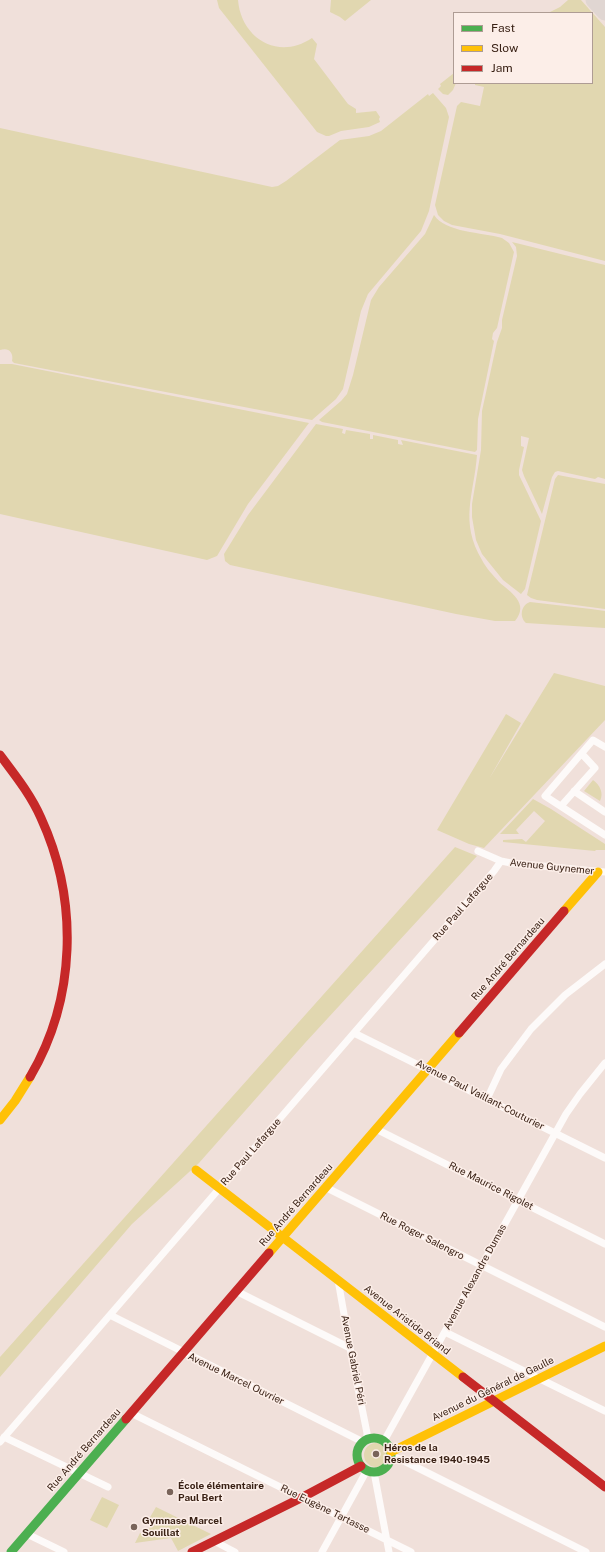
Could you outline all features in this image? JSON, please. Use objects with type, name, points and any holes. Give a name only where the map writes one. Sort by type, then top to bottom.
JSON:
[{"type":"street","points":[[605,747],[593,740],[545,796],[605,835]]},
{"type":"street","points":[[561,806],[595,768],[582,754]]},
{"type":"street","points":[[0,755],[32,798],[47,830],[63,883],[68,927],[68,945],[62,994],[50,1037],[39,1062],[21,1094],[0,1120]]},
{"type":"street","points":[[574,791],[605,812]]},
{"type":"street","name":"Avenue Guynemer","points":[[478,852],[501,861],[602,872]]},
{"type":"street","name":"Rue Paul Lafargue","points":[[2,1439],[494,871],[501,861]]},
{"type":"street","name":"Rue André Bernardeau","points":[[11,1552],[325,1187],[602,872]]},
{"type":"street","points":[[486,1099],[502,1069],[531,1029],[565,995],[605,964]]},
{"type":"street","name":"Avenue Paul Vaillant-Couturier","points":[[354,1033],[605,1158]]},
{"type":"street","name":"Avenue Alexandre Dumas","points":[[384,1441],[555,1133],[580,1094],[605,1063]]},
{"type":"street","name":"Rue Maurice Rigolet","points":[[376,1129],[605,1244]]},
{"type":"street","name":"Avenue Aristide Briand","points":[[196,1170],[605,1487]]},
{"type":"street","name":"Rue Roger Salengro","points":[[325,1187],[605,1328]]},
{"type":"street","name":"Avenue Gabriel Péri","points":[[338,1280],[367,1433],[365,1441]]},
{"type":"street","points":[[236,1292],[350,1348]]},
{"type":"street","name":"Avenue Marcel Ouvrier","points":[[110,1315],[365,1441]]},
{"type":"street","points":[[445,1332],[605,1411]]},
{"type":"street","name":"Avenue du Général de Gaulle","points":[[391,1454],[605,1346]]},
{"type":"street","name":"Rue Eugène Tartasse","points":[[131,1413],[411,1552]]},
{"type":"street","points":[[192,1552],[301,1498],[368,1469],[383,1469],[387,1466],[391,1454],[388,1445],[384,1441],[375,1438],[365,1441],[360,1446],[357,1456],[368,1469],[389,1552]]},
{"type":"street","points":[[2,1439],[108,1487]]},
{"type":"street","points":[[391,1454],[586,1552]]},
{"type":"street","points":[[322,1552],[368,1469]]},
{"type":"street","points":[[27,1534],[64,1552]]},
{"type":"street","points":[[214,1541],[235,1552]]},
{"type":"shaded area","points":[[217,0],[238,0],[246,25],[254,35],[263,42],[274,46],[287,47],[299,45],[312,38],[317,44],[314,59],[348,104],[356,109],[356,113],[376,111],[380,117],[380,122],[369,127],[341,131],[329,136],[317,132],[219,8]]},
{"type":"shaded area","points":[[331,0],[371,0],[345,21],[330,12]]},
{"type":"shaded area","points":[[568,0],[581,0],[592,12],[550,12],[560,7]]},
{"type":"shaded area","points":[[593,14],[605,27],[605,261],[500,234],[452,225],[444,221],[438,215],[435,205],[457,106],[461,102],[480,106],[484,87],[475,85],[593,84]]},
{"type":"shaded area","points":[[453,74],[453,84],[456,84],[453,90],[448,95],[443,94],[438,89],[441,86],[440,84]]},
{"type":"shaded area","points":[[433,93],[446,108],[449,117],[429,211],[421,231],[368,294],[361,311],[343,389],[336,399],[312,420],[14,363],[12,361],[10,351],[6,349],[0,350],[0,128],[272,187],[278,186],[286,181],[340,140],[369,136],[381,131],[428,94],[429,96]]},
{"type":"shaded area","points":[[434,215],[440,221],[456,229],[502,238],[509,243],[514,252],[497,328],[493,333],[492,339],[494,341],[478,419],[477,450],[475,452],[322,422],[319,420],[347,394],[371,300],[379,287],[425,234]]},
{"type":"shaded area","points":[[512,242],[605,265],[605,479],[598,477],[595,479],[558,471],[555,472],[552,477],[542,514],[522,470],[529,438],[521,436],[521,446],[524,447],[519,475],[541,521],[525,589],[521,594],[503,580],[482,554],[476,540],[472,517],[472,504],[481,450],[482,411],[497,342],[502,328],[502,320],[517,256],[516,247]]},
{"type":"shaded area","points":[[0,364],[12,364],[309,423],[248,504],[217,556],[207,560],[0,514]]},
{"type":"shaded area","points":[[316,424],[343,429],[342,433],[345,434],[346,430],[370,434],[370,439],[373,439],[373,435],[398,440],[398,444],[403,445],[401,440],[477,455],[470,508],[471,533],[475,546],[486,566],[499,582],[517,598],[520,609],[519,615],[515,621],[495,621],[456,614],[230,565],[225,561],[224,554],[248,515]]},
{"type":"shaded area","points":[[558,475],[605,484],[605,609],[537,600],[527,595],[555,479]]},
{"type":"shaded area","points":[[530,602],[605,611],[605,628],[526,623],[522,618],[522,611],[523,608]]},
{"type":"shaded area","points":[[554,673],[605,686],[605,720],[484,848],[469,844],[437,830],[506,714],[521,723],[489,779]]},
{"type":"shaded area","points":[[593,780],[601,789],[602,795],[600,801],[584,791]]},
{"type":"shaded area","points":[[533,799],[605,844],[605,850],[595,851],[503,842],[503,840],[522,839],[526,842],[545,821],[534,811],[516,830],[519,834],[500,834]]},
{"type":"shaded area","points":[[455,847],[477,856],[305,1043],[199,1163],[132,1224],[0,1377],[0,1357]]},
{"type":"shaded area","points":[[376,1443],[381,1444],[387,1450],[387,1460],[381,1466],[376,1467],[371,1466],[365,1460],[364,1455],[365,1450],[371,1444]]},
{"type":"shaded area","points":[[102,1497],[119,1505],[107,1528],[90,1520]]},
{"type":"shaded area","points":[[156,1507],[211,1534],[178,1551],[171,1538],[135,1543],[140,1533],[146,1535],[153,1521],[149,1519]]},
{"type":"taxiway","points":[[594,0],[605,12]]},
{"type":"traffic: fast","points":[[11,1552],[126,1419]]},
{"type":"traffic: fast","points":[[374,1438],[386,1443],[391,1455],[386,1467],[374,1472],[362,1467],[357,1455],[362,1443],[374,1438]]},
{"type":"traffic: slow","points":[[564,911],[598,872]]},
{"type":"traffic: slow","points":[[269,1253],[459,1033]]},
{"type":"traffic: slow","points":[[0,1120],[15,1101],[30,1077]]},
{"type":"traffic: slow","points":[[196,1170],[463,1377]]},
{"type":"traffic: slow","points":[[391,1452],[605,1346]]},
{"type":"traffic: jam","points":[[0,755],[28,793],[41,818],[53,850],[62,883],[66,916],[67,949],[64,983],[56,1015],[45,1047],[30,1077]]},
{"type":"traffic: jam","points":[[459,1033],[564,911]]},
{"type":"traffic: jam","points":[[126,1419],[269,1253]]},
{"type":"traffic: jam","points":[[463,1377],[605,1487]]},
{"type":"traffic: jam","points":[[192,1552],[301,1498],[361,1466]]},
{"type":"place","name":"Héros de la Resistance 1940-1945","points":[[376,1454]]},
{"type":"place","name":"École élémentaire Paul Bert","points":[[170,1492]]},
{"type":"place","name":"Gymnase Marcel Souillat","points":[[134,1527]]}]
